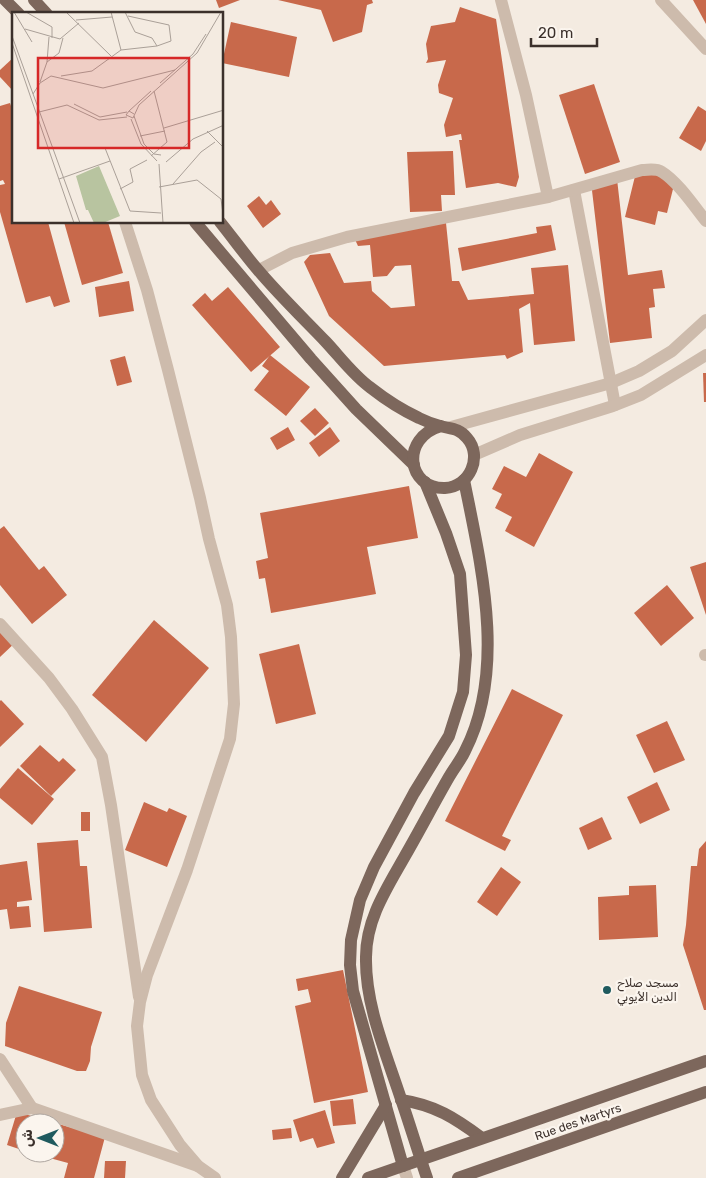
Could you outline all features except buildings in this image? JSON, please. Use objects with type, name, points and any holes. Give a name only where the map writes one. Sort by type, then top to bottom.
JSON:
[{"type":"main road","points":[[5,0],[16,12]]},
{"type":"main road","points":[[34,0],[45,12]]},
{"type":"main road","points":[[197,224],[356,409],[414,465]]},
{"type":"main road","points":[[222,224],[259,270],[369,387],[404,410],[461,432],[467,438],[472,446],[474,464],[464,480],[456,486],[445,488],[435,487],[425,482],[418,475],[414,465],[413,454],[416,444],[430,429],[446,427]]},
{"type":"main road","points":[[427,1178],[368,991],[366,956],[369,925],[382,896],[466,750],[482,699],[486,671],[488,627],[483,575],[464,480]]},
{"type":"main road","points":[[405,1164],[353,990],[350,940],[360,900],[374,867],[414,793],[449,736],[463,692],[466,655],[460,574],[425,482]]},
{"type":"main road","points":[[368,1178],[706,1061]]},
{"type":"main road","name":"Rue des Martyrs","points":[[458,1178],[706,1092]]},
{"type":"main road","points":[[401,1100],[427,1104],[438,1109],[458,1120],[482,1138]]},
{"type":"main road","points":[[342,1178],[386,1105]]},
{"type":"street","points":[[500,0],[526,95],[548,197]]},
{"type":"street","points":[[661,0],[706,49]]},
{"type":"street","points":[[259,270],[292,253],[346,237],[548,197],[627,173],[654,169],[662,172],[676,185],[706,220]]},
{"type":"street","points":[[574,190],[615,405]]},
{"type":"street","points":[[126,224],[147,290],[168,370],[227,605],[231,637],[234,695],[230,739],[187,870],[147,975],[140,1002],[137,1026],[142,1075],[151,1100],[180,1145],[198,1166],[215,1178]]},
{"type":"street","points":[[446,427],[611,383],[639,371],[672,351],[706,320]]},
{"type":"street","points":[[474,455],[520,435],[615,405],[640,395],[706,356]]},
{"type":"street","points":[[0,624],[48,678],[72,709],[102,757],[112,805],[140,1002]]},
{"type":"street","points":[[0,1059],[32,1108]]},
{"type":"street","points":[[0,1115],[32,1108],[198,1166]]},
{"type":"street","points":[[405,1164],[407,1178]]},
{"type":"place","name":"مسجد صلاح الدين الأيوبي","points":[[607,990]]}]
